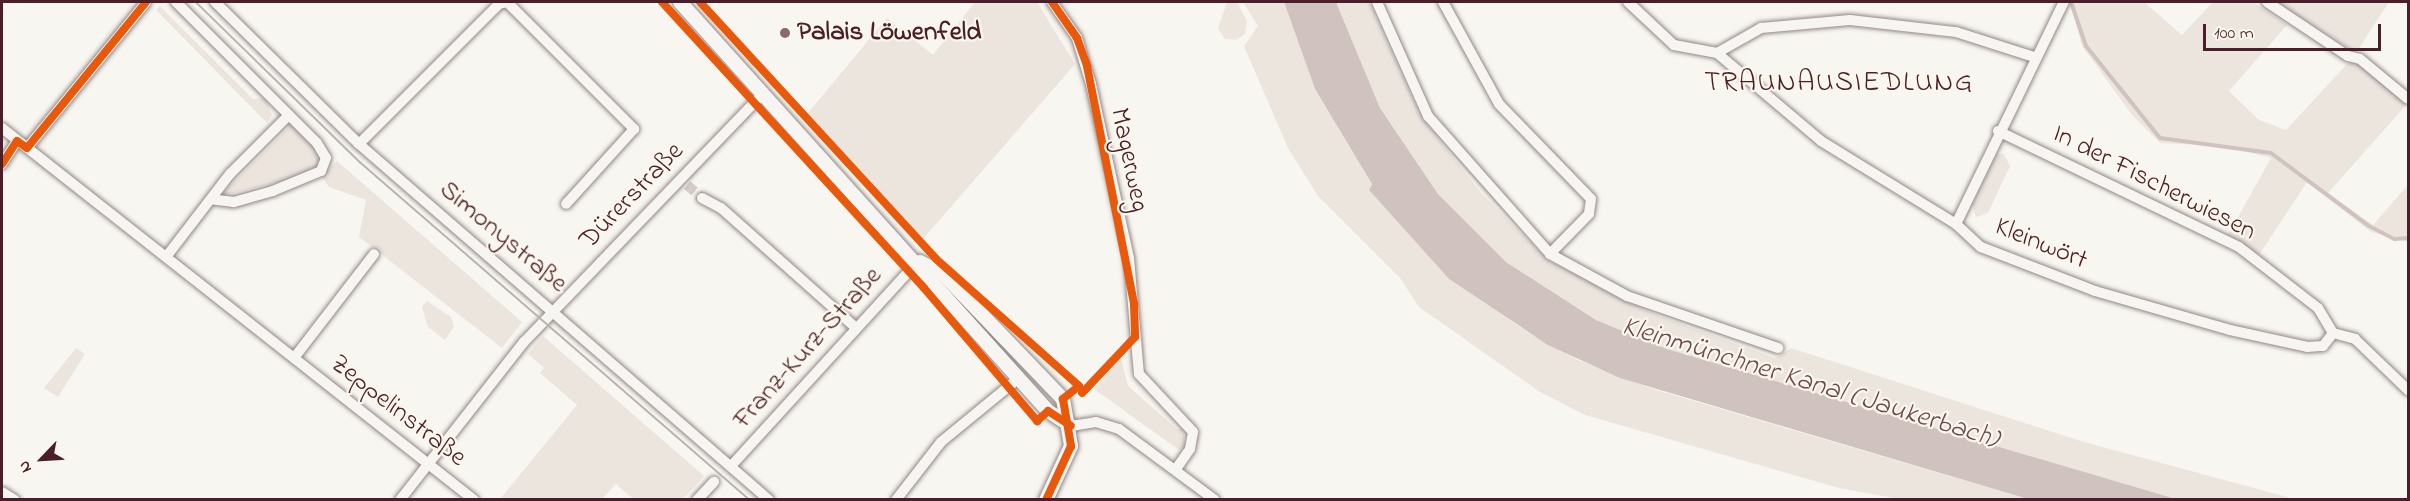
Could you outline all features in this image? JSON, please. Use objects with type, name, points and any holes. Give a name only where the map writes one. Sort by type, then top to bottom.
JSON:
[{"type":"main road","points":[[680,2],[918,261],[932,284],[1048,411],[1071,426]]},
{"type":"main road","points":[[918,261],[943,274],[1063,399],[1071,426],[1066,459],[1046,500]]},
{"type":"street","points":[[27,148],[146,2]]},
{"type":"street","points":[[176,2],[323,151],[321,171],[248,198],[221,203],[211,199]]},
{"type":"street","points":[[359,144],[503,2],[634,129],[566,204]]},
{"type":"street","name":"Magerweg","points":[[1052,2],[1077,38],[1091,84],[1130,266],[1139,374],[1193,432],[1190,449],[1176,469]]},
{"type":"street","points":[[1377,2],[1428,116],[1550,254],[1627,296],[1778,348]]},
{"type":"street","points":[[1443,2],[1499,104],[1591,199],[1589,214],[1550,254]]},
{"type":"street","name":"Kleinwört","points":[[1628,2],[1674,45],[1717,53],[1821,141],[1956,224],[1981,247],[2153,310],[2307,347],[2323,346],[2333,333]]},
{"type":"street","points":[[1956,224],[2034,57],[2064,2]]},
{"type":"street","points":[[2266,2],[2348,56],[2360,59],[2409,99]]},
{"type":"street","name":"Simonystraße","points":[[222,4],[359,144],[554,310],[770,500]]},
{"type":"street","points":[[1717,53],[1761,28],[1856,20],[1956,32],[2034,57]]},
{"type":"street","name":"Dürerstraße","points":[[400,500],[554,310],[683,182],[764,93]]},
{"type":"street","points":[[166,257],[211,199],[289,115]]},
{"type":"street","name":"Zeppelinstraße","points":[[2,128],[474,500]]},
{"type":"street","name":"In der Fischerwiesen","points":[[1998,131],[2239,247],[2318,308],[2333,333]]},
{"type":"street","points":[[2,164],[17,141]]},
{"type":"street","points":[[702,198],[721,208],[856,328]]},
{"type":"street","name":"Zeppelinstraße","points":[[294,358],[374,254]]},
{"type":"street","name":"Franz-Kurz-Straße","points":[[732,465],[918,261]]},
{"type":"street","points":[[2333,333],[2355,339],[2409,390]]},
{"type":"street","points":[[896,500],[941,442],[1019,378]]},
{"type":"street","points":[[1071,426],[1113,426],[1176,469],[1215,500]]},
{"type":"street","points":[[697,500],[714,482]]},
{"type":"street","points":[[2,492],[15,500]]},
{"type":"shaded area","points":[[975,2],[1037,2],[1075,64],[923,239],[808,113],[887,18],[933,55]]},
{"type":"shaded area","points":[[1227,2],[1237,2],[1247,21],[1245,34],[1236,40],[1225,39],[1218,28]]},
{"type":"shaded area","points":[[1243,2],[1284,2],[1315,89],[1372,184],[1369,190],[1449,279],[1528,332],[1576,359],[1653,389],[2028,499],[1899,499],[1839,488],[1585,415],[1540,392],[1419,307],[1400,278],[1318,196],[1288,148],[1244,46],[1258,26]]},
{"type":"shaded area","points":[[1284,2],[1336,2],[1380,108],[1438,194],[1506,262],[1596,320],[1667,349],[2176,499],[2028,499],[1620,378],[1548,345],[1449,279],[1369,190],[1372,184],[1315,89]]},
{"type":"shaded area","points":[[1336,2],[1369,2],[1420,115],[1481,193],[1549,261],[1654,314],[1775,358],[1791,348],[2084,442],[2294,499],[2176,499],[1667,349],[1596,320],[1506,262],[1438,194],[1380,108]]},
{"type":"shaded area","points":[[2070,2],[2144,2],[2182,35],[2213,2],[2253,2],[2287,25],[2229,91],[2259,120],[2286,130],[2347,64],[2356,62],[2407,104],[2328,193],[2373,225],[2408,185],[2408,242],[2371,232],[2307,182],[2259,255],[2228,235],[2271,158],[2223,146],[2160,143],[2132,115],[2082,46]]},
{"type":"shaded area","points":[[2277,2],[2389,2],[2356,53]]},
{"type":"shaded area","points":[[160,6],[253,99],[265,98],[272,115],[267,123],[156,10]]},
{"type":"shaded area","points":[[292,124],[321,153],[322,164],[309,175],[220,196]]},
{"type":"shaded area","points":[[1997,154],[2004,154],[2010,166],[1988,213],[1976,217],[1972,205]]},
{"type":"shaded area","points":[[337,161],[522,322],[502,348],[359,237],[366,200],[329,187],[321,176]]},
{"type":"shaded area","points":[[427,301],[451,317],[454,327],[445,340],[428,327],[422,307]]},
{"type":"shaded area","points":[[543,336],[704,476],[683,499],[633,499],[616,484],[602,499],[500,499],[577,405],[540,373],[544,368],[528,354]]},
{"type":"shaded area","points":[[76,348],[85,354],[58,397],[44,388]]},
{"type":"shaded area","points":[[1121,358],[1128,386],[1177,429],[1183,428],[1185,447],[1179,450],[1094,389]]},
{"type":"waterway","points":[[2071,2],[2086,46],[2160,138],[2271,153],[2369,226],[2395,239],[2408,238]]},
{"type":"tunnel","points":[[687,185],[702,198]]},
{"type":"tram line","points":[[196,2],[360,162],[750,500]]},
{"type":"cycle path","points":[[2,164],[17,141],[27,148],[146,2]]},
{"type":"cycle path","points":[[662,2],[924,288],[1037,421],[1048,411],[1071,426]]},
{"type":"cycle path","points":[[700,2],[936,259],[1079,386],[1063,399],[1071,446],[1046,500]]},
{"type":"cycle path","points":[[1052,2],[1077,38],[1087,66],[1134,304],[1135,337],[1082,393]]},
{"type":"place","name":"Palais Löwenfeld","points":[[785,33]]},
{"type":"district","name":"TRAUNAUSIEDLUNG","points":[[1839,84]]},
{"type":"water label","name":"Kleinmünchner Kanal (Jaukerbach)","points":[[1810,384]]}]
